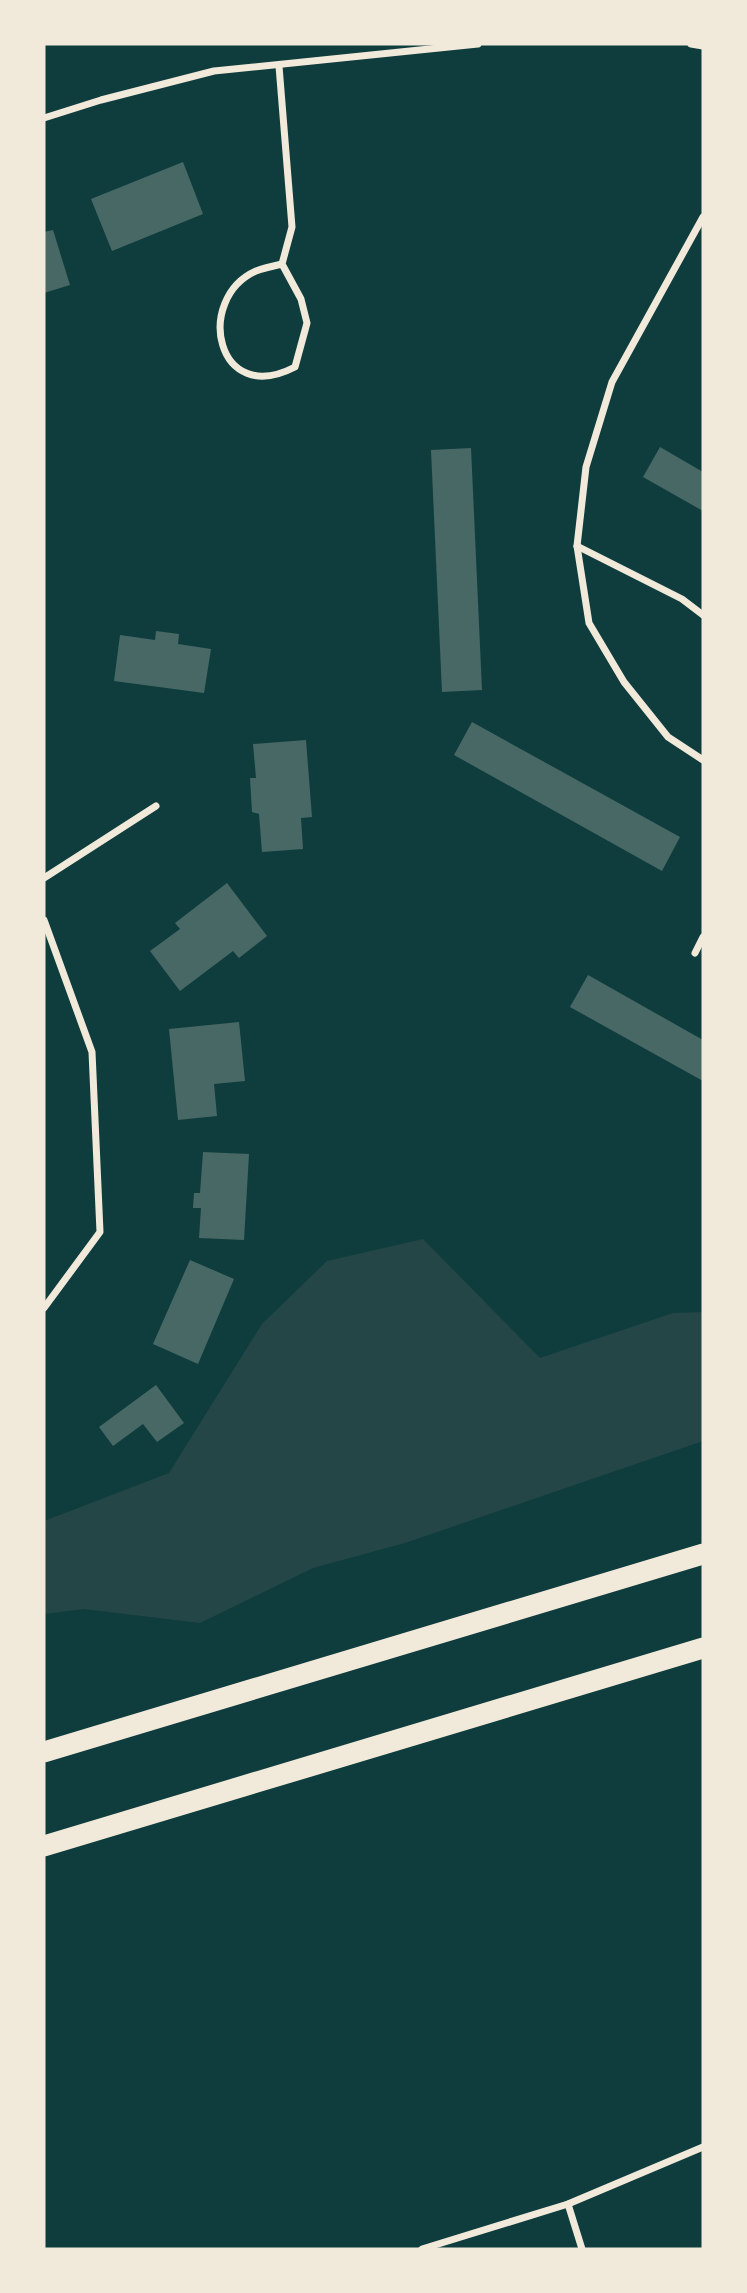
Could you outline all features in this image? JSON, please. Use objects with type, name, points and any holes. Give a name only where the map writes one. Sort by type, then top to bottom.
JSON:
[{"type":"highway","points":[[44,1752],[703,1553]]},
{"type":"highway","points":[[44,1846],[703,1648]]},
{"type":"street","points":[[44,118],[101,100],[214,71],[478,44]]},
{"type":"street","points":[[691,44],[703,46]]},
{"type":"street","points":[[279,66],[292,228],[282,264],[301,299],[307,323],[295,367],[281,374],[256,377],[232,367],[222,347],[220,320],[233,290],[254,272],[282,264]]},
{"type":"street","points":[[703,216],[612,382],[586,467],[577,545],[589,623],[624,682],[668,737],[703,760]]},
{"type":"street","points":[[577,545],[682,599],[703,615]]},
{"type":"street","points":[[44,878],[156,806]]},
{"type":"street","points":[[44,920],[92,1052],[100,1232],[44,1308]]},
{"type":"street","points":[[695,953],[703,937]]},
{"type":"street","points":[[422,2249],[568,2204],[703,2147]]},
{"type":"street","points":[[568,2204],[582,2249]]},
{"type":"shaded area","points":[[423,1239],[540,1358],[673,1313],[703,1312],[703,1441],[405,1543],[313,1568],[200,1623],[84,1609],[44,1614],[44,1521],[169,1473],[262,1324],[327,1261]]},
{"type":"building","points":[[183,162],[203,214],[112,251],[91,199]]},
{"type":"building","points":[[53,230],[70,285],[44,293],[44,232]]},
{"type":"building","points":[[660,447],[703,472],[703,511],[643,477]]},
{"type":"building","points":[[471,448],[482,690],[442,692],[431,450]]},
{"type":"building","points":[[156,631],[179,634],[178,644],[211,649],[204,693],[114,681],[120,635],[155,640]]},
{"type":"building","points":[[472,722],[680,837],[662,871],[454,755]]},
{"type":"building","points":[[306,740],[312,817],[301,818],[303,849],[262,852],[259,814],[252,812],[250,778],[256,778],[253,744]]},
{"type":"building","points":[[227,883],[267,936],[239,958],[233,951],[180,991],[150,951],[180,929],[175,923]]},
{"type":"building","points":[[588,975],[703,1040],[703,1081],[570,1007]]},
{"type":"building","points":[[239,1022],[245,1081],[214,1084],[217,1116],[178,1120],[169,1029]]},
{"type":"building","points":[[203,1152],[249,1154],[244,1240],[199,1238],[201,1208],[193,1208],[194,1193],[200,1193]]},
{"type":"building","points":[[190,1260],[234,1279],[198,1364],[153,1344]]},
{"type":"building","points":[[156,1385],[184,1423],[157,1442],[143,1424],[113,1446],[99,1427]]}]
